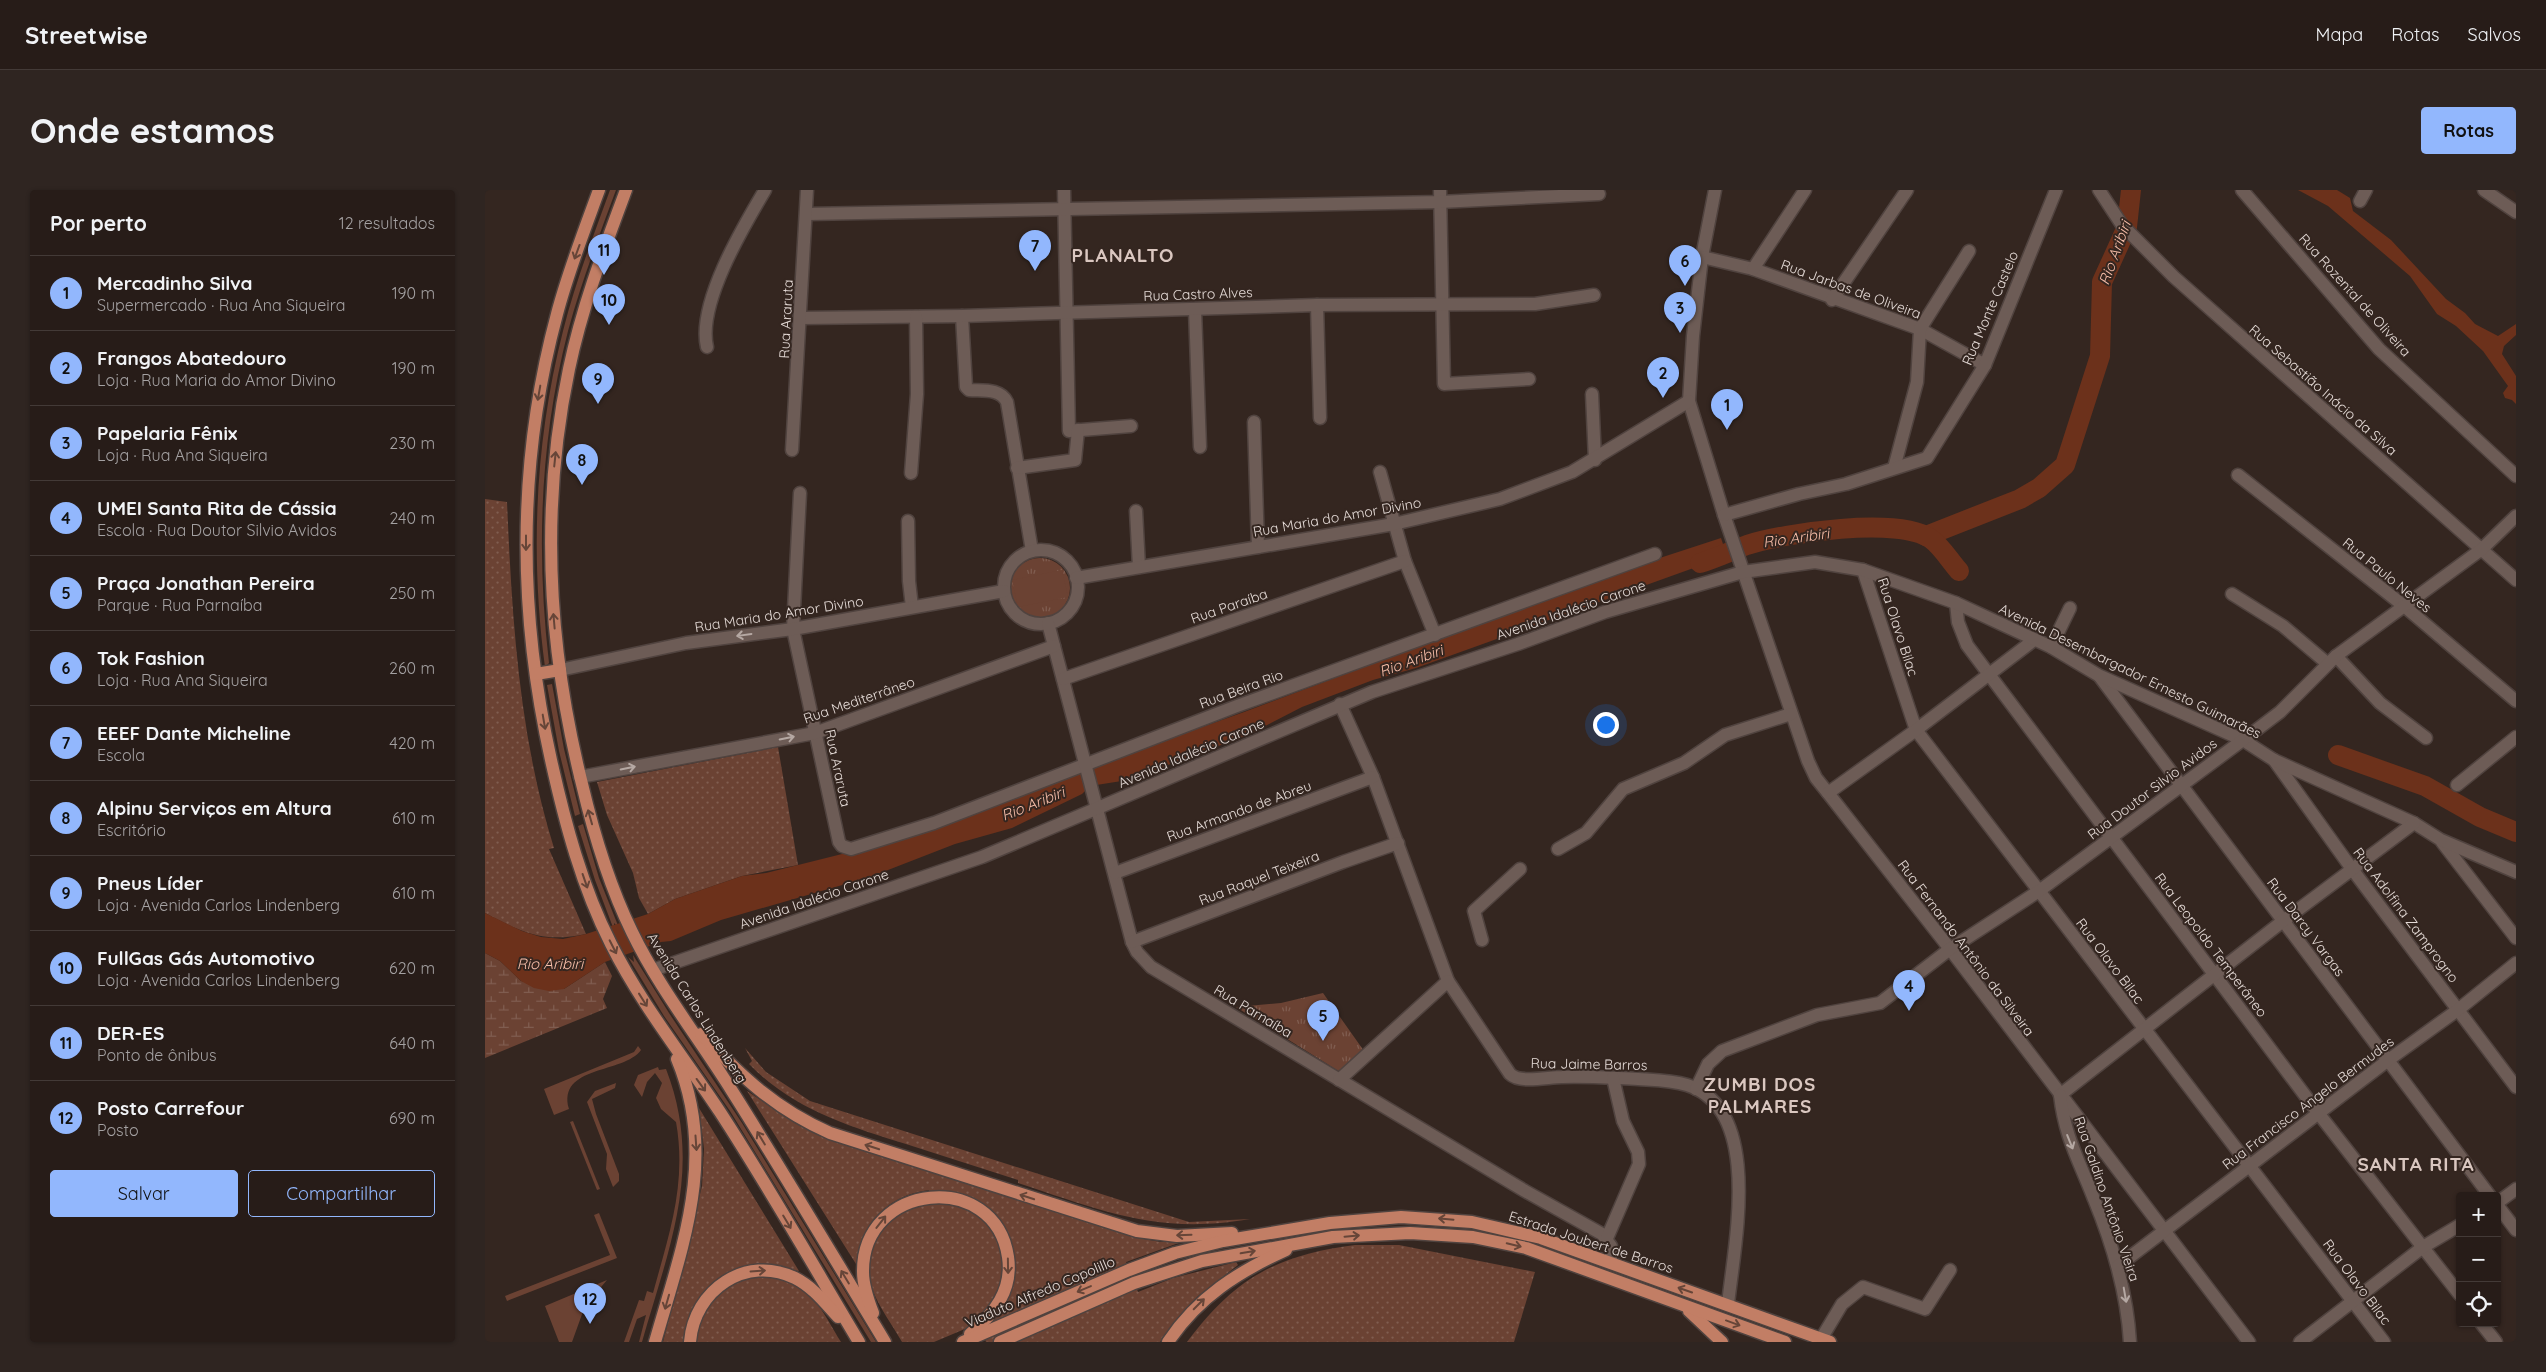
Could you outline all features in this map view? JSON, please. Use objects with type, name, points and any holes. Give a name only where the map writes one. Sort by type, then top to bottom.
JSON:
[{"type":"main road","points":[[599,190],[558,311],[541,381],[533,434],[527,500],[526,560],[530,632],[536,674],[560,796],[583,876],[601,924],[625,969],[663,1030],[722,1116],[857,1338]]},
{"type":"main road","name":"Avenida Carlos Lindenberg","points":[[626,190],[582,318],[566,386],[557,438],[552,490],[553,612],[559,670],[580,777],[597,840],[623,914],[645,958],[731,1089],[882,1338]]},
{"type":"main road","points":[[536,674],[559,670]]},
{"type":"main road","points":[[677,1008],[754,1087],[797,1118],[830,1133],[1137,1231],[1177,1236],[1285,1230]]},
{"type":"main road","points":[[655,1342],[689,1222],[697,1168],[695,1132],[689,1097],[678,1063],[663,1030]]},
{"type":"main road","points":[[882,1338],[864,1282],[864,1261],[869,1242],[888,1214],[907,1203],[929,1197],[954,1198],[978,1209],[996,1227],[1007,1250],[1009,1276],[1001,1300],[984,1322],[962,1342]]},
{"type":"main road","name":"Estrada Joubert de Barros","points":[[1129,1270],[1199,1246],[1285,1230],[1377,1218],[1448,1219],[1518,1232],[1728,1304],[1825,1340]]},
{"type":"main road","name":"Estrada Joubert de Barros","points":[[1134,1283],[1202,1261],[1304,1242],[1352,1235],[1430,1233],[1486,1239],[1539,1252],[1787,1342]]},
{"type":"main road","points":[[1168,1342],[1191,1313],[1230,1278],[1261,1261],[1304,1242]]},
{"type":"main road","name":"Viaduto Alfredo Copolillo","points":[[962,1342],[1129,1270]]},
{"type":"main road","points":[[690,1342],[695,1316],[714,1289],[734,1276],[752,1271],[771,1271],[789,1275],[813,1290],[857,1338]]},
{"type":"main road","name":"Viaduto Alfredo Copolillo","points":[[999,1342],[1134,1283]]},
{"type":"main road","points":[[1672,1301],[1696,1316],[1722,1342]]},
{"type":"main road","points":[[1778,1324],[1787,1342]]},
{"type":"street","points":[[707,347],[705,322],[723,270],[741,230],[765,190]]},
{"type":"street","name":"Rua Araruta","points":[[792,450],[807,190]]},
{"type":"street","points":[[1064,190],[1069,431],[1131,426]]},
{"type":"street","points":[[1689,401],[1693,336],[1702,257],[1715,190]]},
{"type":"street","points":[[1753,269],[1805,190]]},
{"type":"street","points":[[1832,300],[1907,190]]},
{"type":"street","name":"Rua Monte Castelo","points":[[1724,515],[1799,494],[1847,484],[1927,458],[1985,365],[2056,190]]},
{"type":"street","name":"Rua Sebastião Inácio da Silva","points":[[2099,190],[2119,222],[2138,243],[2220,320],[2516,580]]},
{"type":"street","name":"Rua Rozental de Oliveira","points":[[2242,190],[2379,349],[2516,476]]},
{"type":"street","points":[[2484,190],[2516,212]]},
{"type":"street","points":[[807,214],[1065,210],[1440,196],[1599,194]]},
{"type":"street","points":[[1440,196],[1444,384],[1529,378]]},
{"type":"street","points":[[1894,468],[1917,382],[1920,329],[1969,251]]},
{"type":"street","name":"Rua Jarbas de Oliveira","points":[[1702,257],[1753,269],[1832,300],[1920,329],[1985,365]]},
{"type":"street","name":"Rua Castro Alves","points":[[801,318],[962,316],[1317,305],[1535,304],[1594,295]]},
{"type":"street","points":[[1317,305],[1320,418]]},
{"type":"street","points":[[1195,310],[1199,447]]},
{"type":"street","points":[[962,316],[966,387],[969,390],[996,392],[1003,396],[1008,406],[1032,551]]},
{"type":"street","points":[[911,473],[917,394],[917,317]]},
{"type":"street","points":[[1591,394],[1595,460]]},
{"type":"street","name":"Rua Maria do Amor Divino","points":[[1076,578],[1394,524],[1500,499],[1572,472],[1595,460],[1689,401]]},
{"type":"street","name":"Rua Fernando Antônio da Silveira","points":[[1689,401],[1730,534],[1791,714],[1808,761],[1827,793],[1950,949],[2162,1231],[2249,1342]]},
{"type":"street","points":[[1254,422],[1258,546]]},
{"type":"street","points":[[1017,468],[1075,460],[1078,430]]},
{"type":"street","points":[[1381,472],[1405,561],[1435,635]]},
{"type":"street","name":"Rua Paulo Neves","points":[[2238,475],[2403,606],[2516,701]]},
{"type":"street","name":"Rua Araruta","points":[[800,493],[793,629],[839,842]]},
{"type":"street","points":[[1137,511],[1139,567]]},
{"type":"street","name":"Rua Doutor Silvio Avidos","points":[[1696,1089],[1708,1064],[1716,1054],[1722,1051],[1817,1015],[1880,1003],[1950,949],[2039,891],[2243,740],[2279,712],[2332,660],[2481,549],[2516,516]]},
{"type":"street","points":[[908,521],[909,581],[913,607]]},
{"type":"street","points":[[1047,550],[1060,555],[1070,565],[1076,578],[1077,592],[1071,606],[1062,617],[1048,623],[1035,623],[1017,614],[1008,604],[1004,591],[1005,577],[1011,565],[1020,556],[1032,551],[1047,550]]},
{"type":"street","name":"Rua Beira Rio","points":[[839,842],[842,846],[851,849],[934,823],[1655,554]]},
{"type":"street","name":"Rua Paraíba","points":[[1063,679],[1405,561]]},
{"type":"street","name":"Avenida Desembargador Ernesto Guimarães","points":[[1743,572],[1815,562],[1863,570],[1956,603],[2051,647],[2098,675],[2243,740],[2274,760],[2414,823],[2441,840],[2516,872]]},
{"type":"street","name":"Rua Olavo Bilac","points":[[1863,570],[1916,730],[2143,1030],[2250,1166],[2384,1342]]},
{"type":"street","name":"Avenida Idalécio Carone","points":[[653,970],[982,857],[1252,744],[1340,704],[1605,612],[1743,572]]},
{"type":"street","name":"Rua Maria do Amor Divino","points":[[559,670],[686,643],[793,629],[1004,591]]},
{"type":"street","points":[[2232,594],[2332,660],[2380,703],[2426,738]]},
{"type":"street","name":"Rua Leopoldo Temperâneo","points":[[1956,603],[1961,635],[1988,674],[2319,1114],[2456,1290]]},
{"type":"street","points":[[2051,647],[2070,608]]},
{"type":"street","points":[[1048,623],[1086,765]]},
{"type":"street","points":[[1827,793],[1916,730],[2034,640]]},
{"type":"street","name":"Rua Mediterrâneo","points":[[580,777],[815,733],[1054,646]]},
{"type":"street","name":"Rua Darcy Vargas","points":[[2098,675],[2487,1192]]},
{"type":"street","name":"Rua Jaime Barros","points":[[1340,704],[1373,777],[1448,981],[1512,1076],[1519,1079],[1613,1078],[1667,1081],[1696,1089],[1725,1117],[1733,1138],[1739,1166],[1739,1208],[1728,1304]]},
{"type":"street","points":[[1558,849],[1586,833],[1623,789],[1684,762],[1725,735],[1791,714]]},
{"type":"street","points":[[2457,785],[2516,737]]},
{"type":"street","name":"Rua Adolfina Zamprogno","points":[[2274,760],[2352,869],[2516,1086]]},
{"type":"street","name":"Rua Parnaíba","points":[[1086,765],[1133,942],[1137,952],[1151,967],[1607,1238]]},
{"type":"street","name":"Rua Armando de Abreu","points":[[1115,873],[1373,777]]},
{"type":"street","points":[[2060,1095],[2283,921],[2414,823]]},
{"type":"street","points":[[2441,840],[2516,938]]},
{"type":"street","name":"Rua Raquel Teixeira","points":[[1133,942],[1343,862],[1398,844]]},
{"type":"street","points":[[1482,940],[1474,911],[1520,869]]},
{"type":"street","name":"Rua Francisco Angelo Bermudes","points":[[2118,1266],[2387,1061],[2459,1009],[2516,962]]},
{"type":"street","points":[[1339,1080],[1448,981]]},
{"type":"street","points":[[1611,1263],[1612,1250],[1607,1238],[1639,1164],[1638,1152],[1623,1121],[1613,1078]]},
{"type":"street","name":"Rua Galdino Antônio Vieira","points":[[2060,1095],[2067,1138],[2098,1208],[2118,1266],[2127,1306],[2130,1342]]},
{"type":"street","points":[[2501,1201],[2516,1189]]},
{"type":"street","points":[[2501,1209],[2516,1230]]},
{"type":"street","points":[[2300,1342],[2423,1247],[2456,1227]]},
{"type":"street","points":[[1825,1340],[1842,1304],[1863,1287],[1925,1309],[1950,1270]]},
{"type":"street","points":[[2484,1327],[2496,1342]]},
{"type":"green space","points":[[610,190],[616,190],[573,313],[551,413],[546,454],[542,537],[545,621],[549,663],[545,667],[540,625],[537,540],[541,456],[546,414],[563,331],[573,295]]},
{"type":"green space","points":[[485,499],[507,502],[515,633],[525,720],[542,806],[554,848],[549,849],[586,934],[571,937],[545,937],[522,931],[485,913]]},
{"type":"green space","points":[[1034,558],[1046,558],[1057,563],[1065,571],[1070,582],[1068,600],[1057,613],[1046,618],[1034,618],[1023,613],[1015,605],[1010,594],[1010,582],[1015,571],[1023,563]]},
{"type":"green space","points":[[1062,570],[1068,597],[1018,607],[1012,580]]},
{"type":"green space","points":[[552,684],[564,749],[580,814],[575,816],[559,751],[547,685]]},
{"type":"green space","points":[[778,747],[798,865],[742,876],[675,899],[648,914],[639,898],[633,873],[607,815],[597,782]]},
{"type":"green space","points":[[583,824],[599,878],[619,928],[614,923],[614,930],[595,880],[578,826]]},
{"type":"green space","points":[[485,953],[500,961],[521,981],[564,989],[605,962],[612,976],[603,999],[607,1008],[485,1058]]},
{"type":"green space","points":[[633,955],[742,1123],[876,1342],[871,1342],[730,1111],[664,1016],[628,957],[634,962]]},
{"type":"green space","points":[[1323,993],[1364,1051],[1340,1072],[1236,1007],[1281,1003]]},
{"type":"green space","points":[[638,1046],[641,1050],[633,1058],[582,1077],[573,1085],[568,1095],[569,1109],[554,1115],[544,1089],[634,1052]]},
{"type":"green space","points":[[745,1048],[766,1072],[810,1101],[1189,1222],[1250,1219],[1187,1224],[1159,1222],[1077,1203],[1018,1183],[1018,1180],[842,1123],[822,1114],[784,1093],[766,1080],[749,1064],[752,1061]]},
{"type":"green space","points":[[658,1067],[659,1070],[666,1069],[677,1105],[682,1140],[682,1173],[678,1207],[671,1240],[642,1342],[639,1342],[646,1315],[637,1319],[629,1342],[624,1342],[639,1300],[644,1301],[647,1291],[653,1293],[675,1209],[678,1188],[679,1145],[676,1122],[661,1109],[656,1098],[662,1083],[655,1073],[647,1082],[642,1097],[634,1085],[638,1075]]},
{"type":"green space","points":[[616,1083],[615,1088],[592,1099],[619,1174],[619,1181],[613,1187],[606,1169],[607,1154],[587,1102],[595,1091]]},
{"type":"green space","points":[[747,1091],[795,1123],[827,1138],[1138,1238],[1161,1242],[1184,1241],[1126,1262],[1138,1292],[1173,1278],[1236,1262],[1238,1265],[1198,1296],[1175,1321],[1160,1342],[986,1342],[979,1323],[934,1342],[902,1342],[873,1291],[870,1270],[873,1247],[884,1227],[891,1219],[900,1212],[929,1201],[929,1190],[897,1200],[879,1213],[866,1231],[861,1242],[856,1264]]},
{"type":"green space","points":[[699,1108],[799,1271],[777,1265],[750,1265],[724,1274],[710,1285],[718,1294],[729,1286],[754,1278],[767,1277],[792,1283],[813,1299],[841,1342],[663,1342],[702,1186],[704,1149]]},
{"type":"green space","points":[[573,1121],[600,1189],[597,1190],[570,1122]]},
{"type":"green space","points":[[599,1213],[617,1258],[507,1301],[505,1296],[610,1255],[594,1215]]},
{"type":"green space","points":[[1355,1245],[1399,1245],[1535,1272],[1514,1342],[1187,1342],[1204,1320],[1222,1302],[1240,1286],[1259,1274],[1280,1263],[1302,1256],[1327,1249]]},
{"type":"green space","points":[[607,1280],[585,1306],[572,1342],[559,1342],[545,1306]]},
{"type":"water","points":[[2298,190],[2337,190],[2350,198],[2353,211],[2391,240],[2446,299],[2465,313],[2475,324],[2498,336],[2516,324],[2516,335],[2504,346],[2502,354],[2516,376],[2516,404],[2512,400],[2505,398],[2503,393],[2508,386],[2483,351],[2456,326],[2437,314],[2410,276],[2328,206]]},
{"type":"water","name":"Rio Aribiri","points":[[1721,538],[1727,556],[1416,668],[1373,680],[1302,707],[1250,734],[1128,780],[1090,786],[1082,794],[1012,828],[955,844],[870,877],[721,920],[671,941],[661,942],[605,962],[564,989],[549,991],[534,988],[521,981],[500,961],[485,953],[485,913],[522,931],[541,937],[563,939],[586,934],[648,914],[675,899],[742,876],[766,873],[866,848],[1244,712],[1623,570]]},
{"type":"waterway","name":"Rio Aribiri","points":[[1926,536],[2020,499],[2039,488],[2065,465],[2100,356],[2102,282],[2127,227],[2131,190]]},
{"type":"waterway","name":"Rio Aribiri","points":[[1700,563],[1764,540],[1813,532],[1868,528],[1915,532],[1931,539],[1959,571]]},
{"type":"waterway","points":[[2338,755],[2425,786],[2480,817],[2516,832]]},
{"type":"place","name":"EEEF Dante Micheline","points":[[1035,271]]},
{"type":"place","name":"DER-ES","points":[[604,275]]},
{"type":"place","name":"Tok Fashion","points":[[1685,286]]},
{"type":"place","name":"FullGas Gás Automotivo","points":[[609,325]]},
{"type":"place","name":"Papelaria Fênix","points":[[1680,333]]},
{"type":"place","name":"Frangos Abatedouro","points":[[1663,398]]},
{"type":"place","name":"Pneus Líder","points":[[598,404]]},
{"type":"place","name":"Mercadinho Silva","points":[[1727,430]]},
{"type":"place","name":"Alpinu Serviços em Altura","points":[[582,485]]},
{"type":"place","name":"UMEI Santa Rita de Cássia","points":[[1909,1011]]},
{"type":"place","name":"Praça Jonathan Pereira","points":[[1323,1041]]},
{"type":"place","name":"Posto Carrefour","points":[[590,1324]]},
{"type":"district","name":"PLANALTO","points":[[1123,255]]},
{"type":"district","name":"ZUMBI DOS PALMARES","points":[[1760,1095]]},
{"type":"district","name":"SANTA RITA","points":[[2416,1164]]}]
